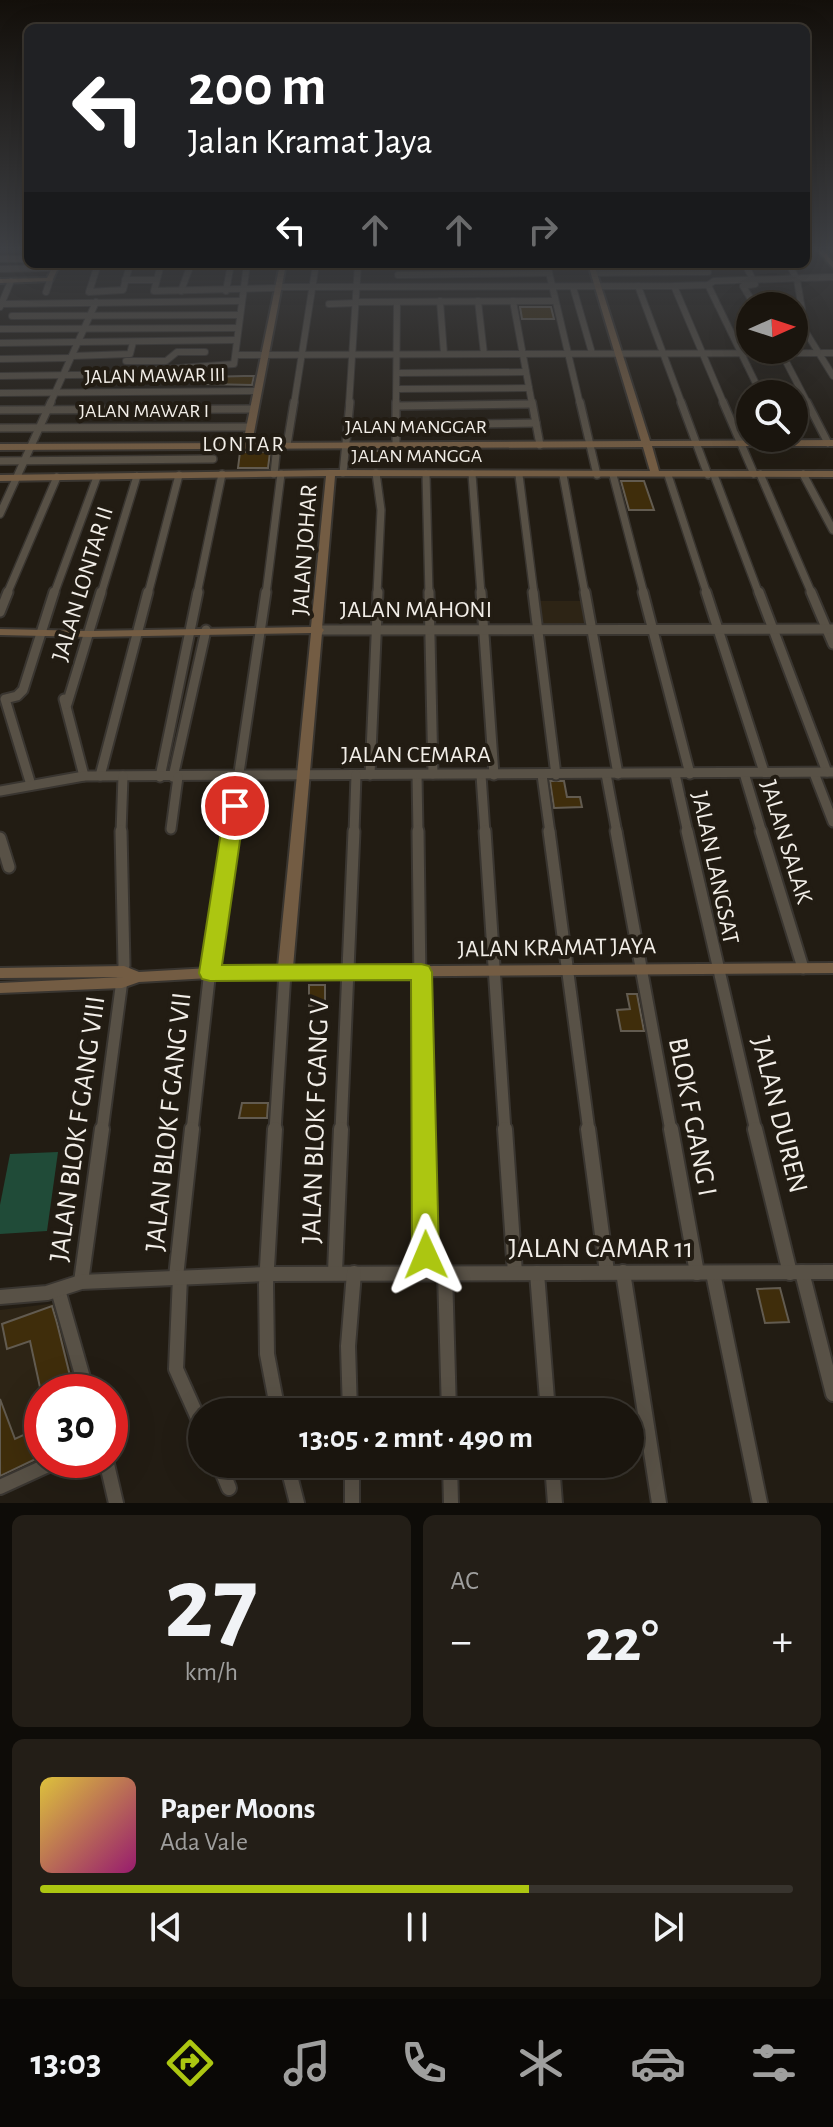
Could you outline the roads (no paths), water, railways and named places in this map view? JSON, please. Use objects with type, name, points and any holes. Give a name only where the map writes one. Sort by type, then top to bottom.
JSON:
[{"type":"street","points":[[0,514],[52,393],[89,321]]},
{"type":"street","points":[[0,376],[118,375],[234,364],[238,321]]},
{"type":"street","points":[[247,445],[271,321]]},
{"type":"street","name":"JALAN BLOK F GANG VII","points":[[189,1398],[176,1369],[178,1277],[210,973],[261,630],[277,474],[307,321]]},
{"type":"street","points":[[337,473],[347,445],[355,321]]},
{"type":"street","points":[[396,445],[397,321]]},
{"type":"street","points":[[442,321],[444,354]]},
{"type":"street","points":[[480,321],[484,354]]},
{"type":"street","points":[[517,321],[540,445]]},
{"type":"street","points":[[560,321],[597,475]]},
{"type":"street","points":[[583,321],[592,353]]},
{"type":"street","points":[[609,321],[656,475]]},
{"type":"street","points":[[652,321],[696,445],[711,475],[830,772]]},
{"type":"street","points":[[689,321],[736,432]]},
{"type":"street","points":[[727,321],[736,341]]},
{"type":"street","points":[[0,329],[237,328]]},
{"type":"street","points":[[808,334],[833,376]]},
{"type":"street","points":[[0,343],[236,340]]},
{"type":"street","points":[[118,375],[133,342]]},
{"type":"street","points":[[0,359],[128,357],[166,361],[177,352],[205,352]]},
{"type":"street","points":[[808,352],[833,353]]},
{"type":"street","points":[[236,355],[736,353]]},
{"type":"street","points":[[788,364],[830,443]]},
{"type":"street","points":[[398,373],[526,372]]},
{"type":"street","points":[[398,389],[529,388]]},
{"type":"street","name":"JALAN MAWAR III","points":[[0,393],[258,391]]},
{"type":"street","points":[[398,406],[532,404]]},
{"type":"street","points":[[0,410],[254,409]]},
{"type":"street","points":[[398,425],[536,423]]},
{"type":"street","name":"JALAN MAWAR I","points":[[0,428],[251,427]]},
{"type":"street","name":"JALAN MANGGAR","points":[[808,442],[830,443]]},
{"type":"street","name":"JALAN MANGGAR","points":[[0,447],[736,444]]},
{"type":"street","points":[[745,452],[830,629],[833,644]]},
{"type":"street","points":[[0,461],[213,459]]},
{"type":"street","name":"JALAN MANGGA","points":[[0,478],[337,473],[833,474]]},
{"type":"street","name":"JALAN JOHAR","points":[[285,972],[310,693],[337,473]]},
{"type":"street","points":[[370,775],[381,510],[376,473]]},
{"type":"street","points":[[160,777],[222,474]]},
{"type":"street","points":[[426,474],[433,774]]},
{"type":"street","points":[[472,474],[494,775]]},
{"type":"street","points":[[803,474],[833,530]]},
{"type":"street","points":[[100,776],[179,475]]},
{"type":"street","points":[[519,475],[556,775]]},
{"type":"street","name":"BLOK F GANG I","points":[[563,475],[590,629],[640,969],[705,1273],[760,1503]]},
{"type":"street","points":[[613,475],[690,774]]},
{"type":"street","points":[[668,475],[764,772]]},
{"type":"street","name":"JALAN LONTAR II","points":[[84,776],[65,700],[89,634],[137,476]]},
{"type":"street","points":[[0,612],[57,477]]},
{"type":"street","points":[[31,785],[3,701],[23,690],[42,637],[40,631],[97,477]]},
{"type":"street","name":"JALAN MAHONI","points":[[0,632],[830,629]]},
{"type":"street","points":[[171,829],[176,777],[206,630]]},
{"type":"street","name":"JALAN CEMARA","points":[[0,791],[84,776],[304,776],[356,780],[370,775],[543,778],[556,775],[830,772]]},
{"type":"street","name":"JALAN SALAK","points":[[744,773],[803,968]]},
{"type":"street","points":[[814,773],[831,810],[833,822]]},
{"type":"street","name":"JALAN LANGSAT","points":[[675,774],[717,970]]},
{"type":"street","points":[[417,775],[424,1271]]},
{"type":"street","name":"JALAN BLOK F GANG VIII","points":[[81,1282],[128,977],[120,856],[123,776]]},
{"type":"street","points":[[481,778],[515,1273]]},
{"type":"street","points":[[543,778],[607,1272]]},
{"type":"street","name":"JALAN BLOK F GANG V","points":[[335,1272],[356,780]]},
{"type":"street","points":[[0,838],[9,867]]},
{"type":"street","name":"JALAN KRAMAT JAYA","points":[[0,988],[210,973],[833,968]]},
{"type":"street","name":"JALAN DUREN","points":[[717,970],[796,1273],[833,1394]]},
{"type":"street","points":[[275,1398],[267,1354],[267,1274],[285,972]]},
{"type":"street","name":"JALAN KRAMAT JAYA","points":[[0,973],[128,977]]},
{"type":"street","name":"JALAN CAMAR 11","points":[[0,1297],[47,1293],[81,1282],[267,1274],[424,1271],[833,1272]]},
{"type":"street","points":[[445,1272],[449,1398]]},
{"type":"street","points":[[623,1272],[659,1503]]},
{"type":"street","points":[[350,1398],[348,1346],[354,1273]]},
{"type":"street","points":[[537,1273],[547,1398]]},
{"type":"street","points":[[58,1290],[82,1374]]},
{"type":"street","points":[[0,1487],[24,1476]]},
{"type":"street","points":[[110,1478],[116,1503]]},
{"type":"street","points":[[225,1478],[229,1488]]},
{"type":"street","points":[[291,1478],[297,1503]]},
{"type":"street","points":[[352,1478],[352,1503]]},
{"type":"street","points":[[450,1478],[451,1503]]},
{"type":"street","points":[[553,1478],[555,1503]]},
{"type":"district","name":"LONTAR","points":[[244,444]]}]
